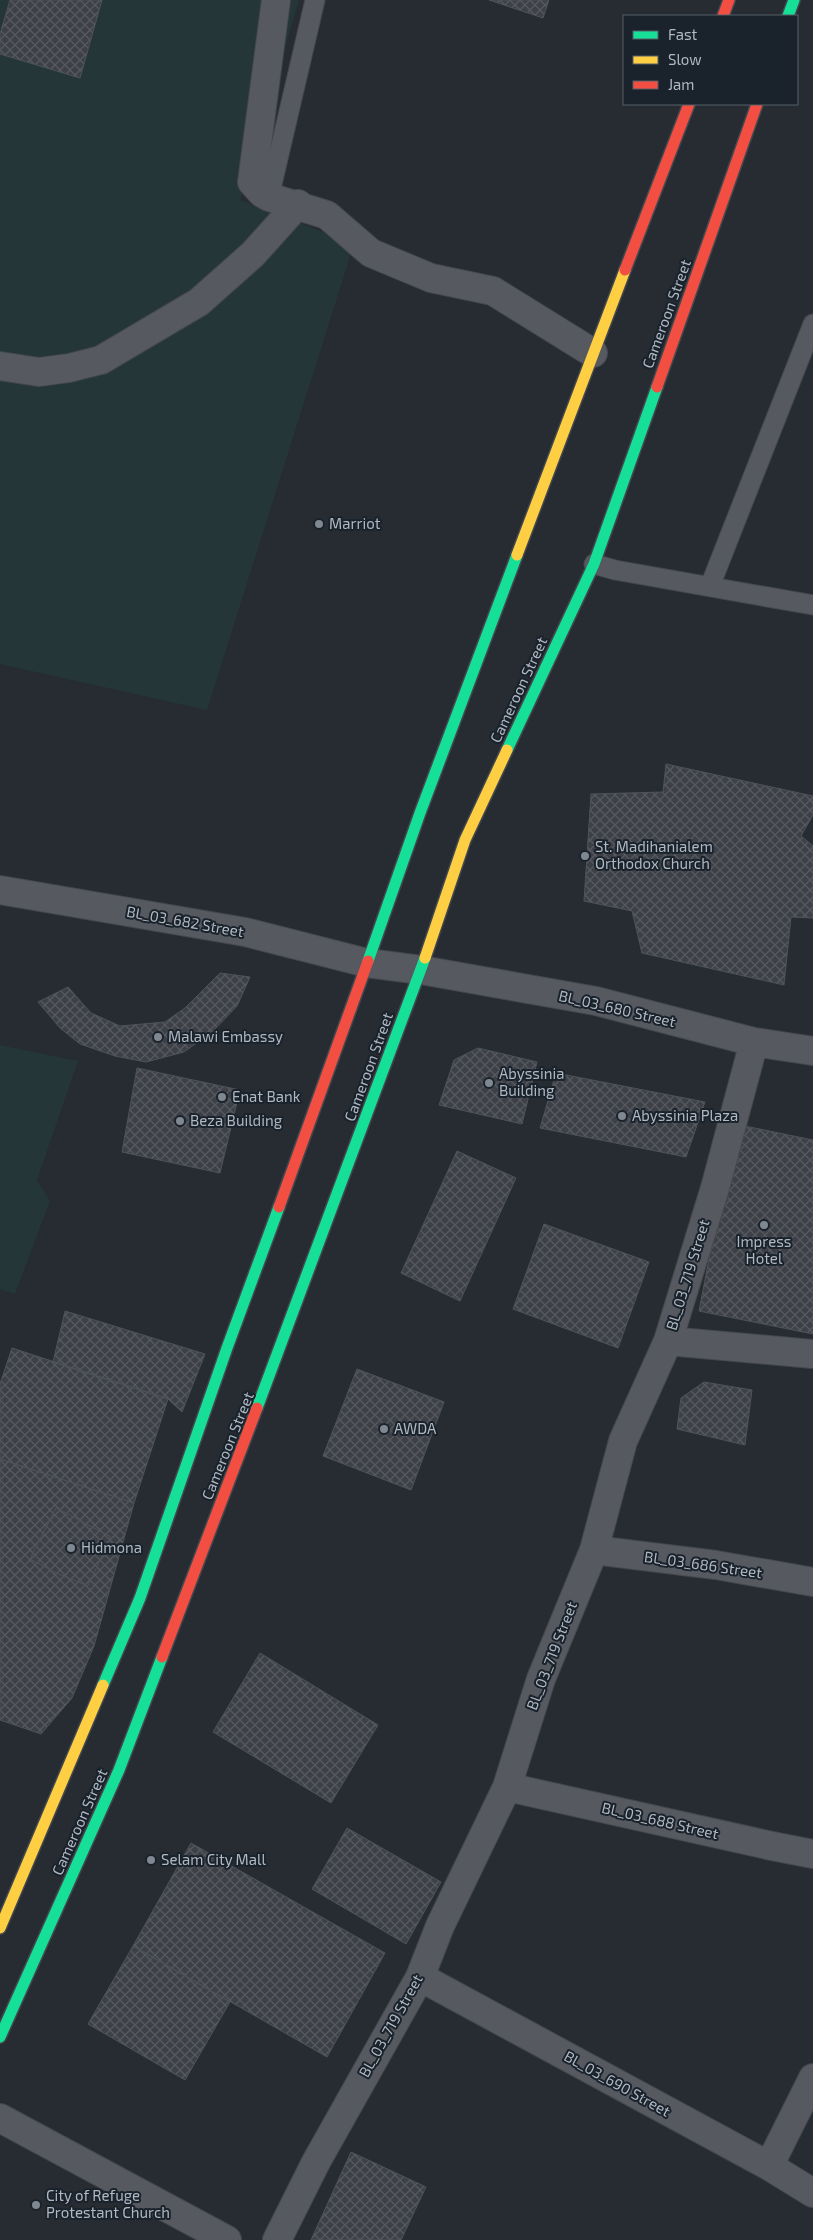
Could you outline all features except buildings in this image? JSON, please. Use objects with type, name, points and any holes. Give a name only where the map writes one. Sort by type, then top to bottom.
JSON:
[{"type":"main road","points":[[723,15],[729,0]]},
{"type":"main road","points":[[788,15],[794,0]]},
{"type":"main road","name":"Cameroon Street","points":[[0,1928],[140,1598],[227,1348],[420,813],[689,105]]},
{"type":"main road","name":"Cameroon Street","points":[[0,2037],[119,1770],[271,1376],[421,970],[465,840],[594,564],[757,105]]},
{"type":"street","points":[[276,0],[252,182],[262,193],[327,215],[371,253],[431,278],[493,291],[593,353]]},
{"type":"street","points":[[0,366],[38,372],[69,368],[101,360],[199,302],[253,254],[298,204]]},
{"type":"street","name":"BL_03_682 Street","points":[[0,890],[245,932],[367,963],[421,970]]},
{"type":"street","name":"BL_03_680 Street","points":[[421,970],[596,1001],[754,1042],[813,1051]]},
{"type":"street","name":"BL_03_719 Street","points":[[277,2240],[316,2162],[420,1977],[440,1926],[507,1787],[541,1679],[594,1550],[623,1441],[668,1340],[715,1188],[754,1042]]},
{"type":"street","points":[[668,1340],[813,1354]]},
{"type":"street","name":"BL_03_686 Street","points":[[594,1550],[716,1565],[813,1582]]},
{"type":"street","name":"BL_03_688 Street","points":[[507,1787],[813,1854]]},
{"type":"street","name":"BL_03_690 Street","points":[[420,1977],[769,2166],[813,2193]]},
{"type":"street","points":[[769,2166],[813,2078]]},
{"type":"street","points":[[0,2118],[227,2240]]},
{"type":"lane","points":[[269,196],[314,0]]},
{"type":"lane","points":[[710,586],[813,324]]},
{"type":"lane","points":[[594,564],[615,570],[813,605]]},
{"type":"shaded area","points":[[0,0],[299,0],[240,200],[354,244],[207,710],[0,664]]},
{"type":"shaded area","points":[[0,1045],[78,1061],[37,1180],[50,1201],[15,1294],[0,1289]]},
{"type":"traffic: fast","points":[[788,15],[794,0]]},
{"type":"traffic: fast","points":[[507,750],[594,564],[657,387]]},
{"type":"traffic: fast","points":[[368,961],[420,813],[517,555]]},
{"type":"traffic: fast","points":[[257,1408],[425,958]]},
{"type":"traffic: fast","points":[[103,1685],[140,1598],[227,1348],[279,1207]]},
{"type":"traffic: fast","points":[[0,2037],[119,1770],[162,1657]]},
{"type":"traffic: slow","points":[[517,555],[625,270]]},
{"type":"traffic: slow","points":[[425,958],[465,840],[507,750]]},
{"type":"traffic: slow","points":[[0,1928],[103,1685]]},
{"type":"traffic: jam","points":[[723,15],[729,0]]},
{"type":"traffic: jam","points":[[625,270],[689,105]]},
{"type":"traffic: jam","points":[[657,387],[757,105]]},
{"type":"traffic: jam","points":[[279,1207],[368,961]]},
{"type":"traffic: jam","points":[[162,1657],[257,1408]]},
{"type":"place","name":"Marriot","points":[[319,524]]},
{"type":"place","name":"St. Madihanialem Orthodox Church","points":[[585,856]]},
{"type":"place","name":"Malawi Embassy","points":[[158,1037]]},
{"type":"place","name":"Abyssinia Building","points":[[489,1083]]},
{"type":"place","name":"Enat Bank","points":[[222,1097]]},
{"type":"place","name":"Abyssinia Plaza","points":[[622,1116]]},
{"type":"place","name":"Beza Building","points":[[180,1121]]},
{"type":"place","name":"Impress Hotel","points":[[764,1225]]},
{"type":"place","name":"AWDA","points":[[384,1429]]},
{"type":"place","name":"Hidmona","points":[[71,1548]]},
{"type":"place","name":"Selam City Mall","points":[[151,1860]]},
{"type":"place","name":"City of Refuge Protestant Church","points":[[36,2205]]}]
